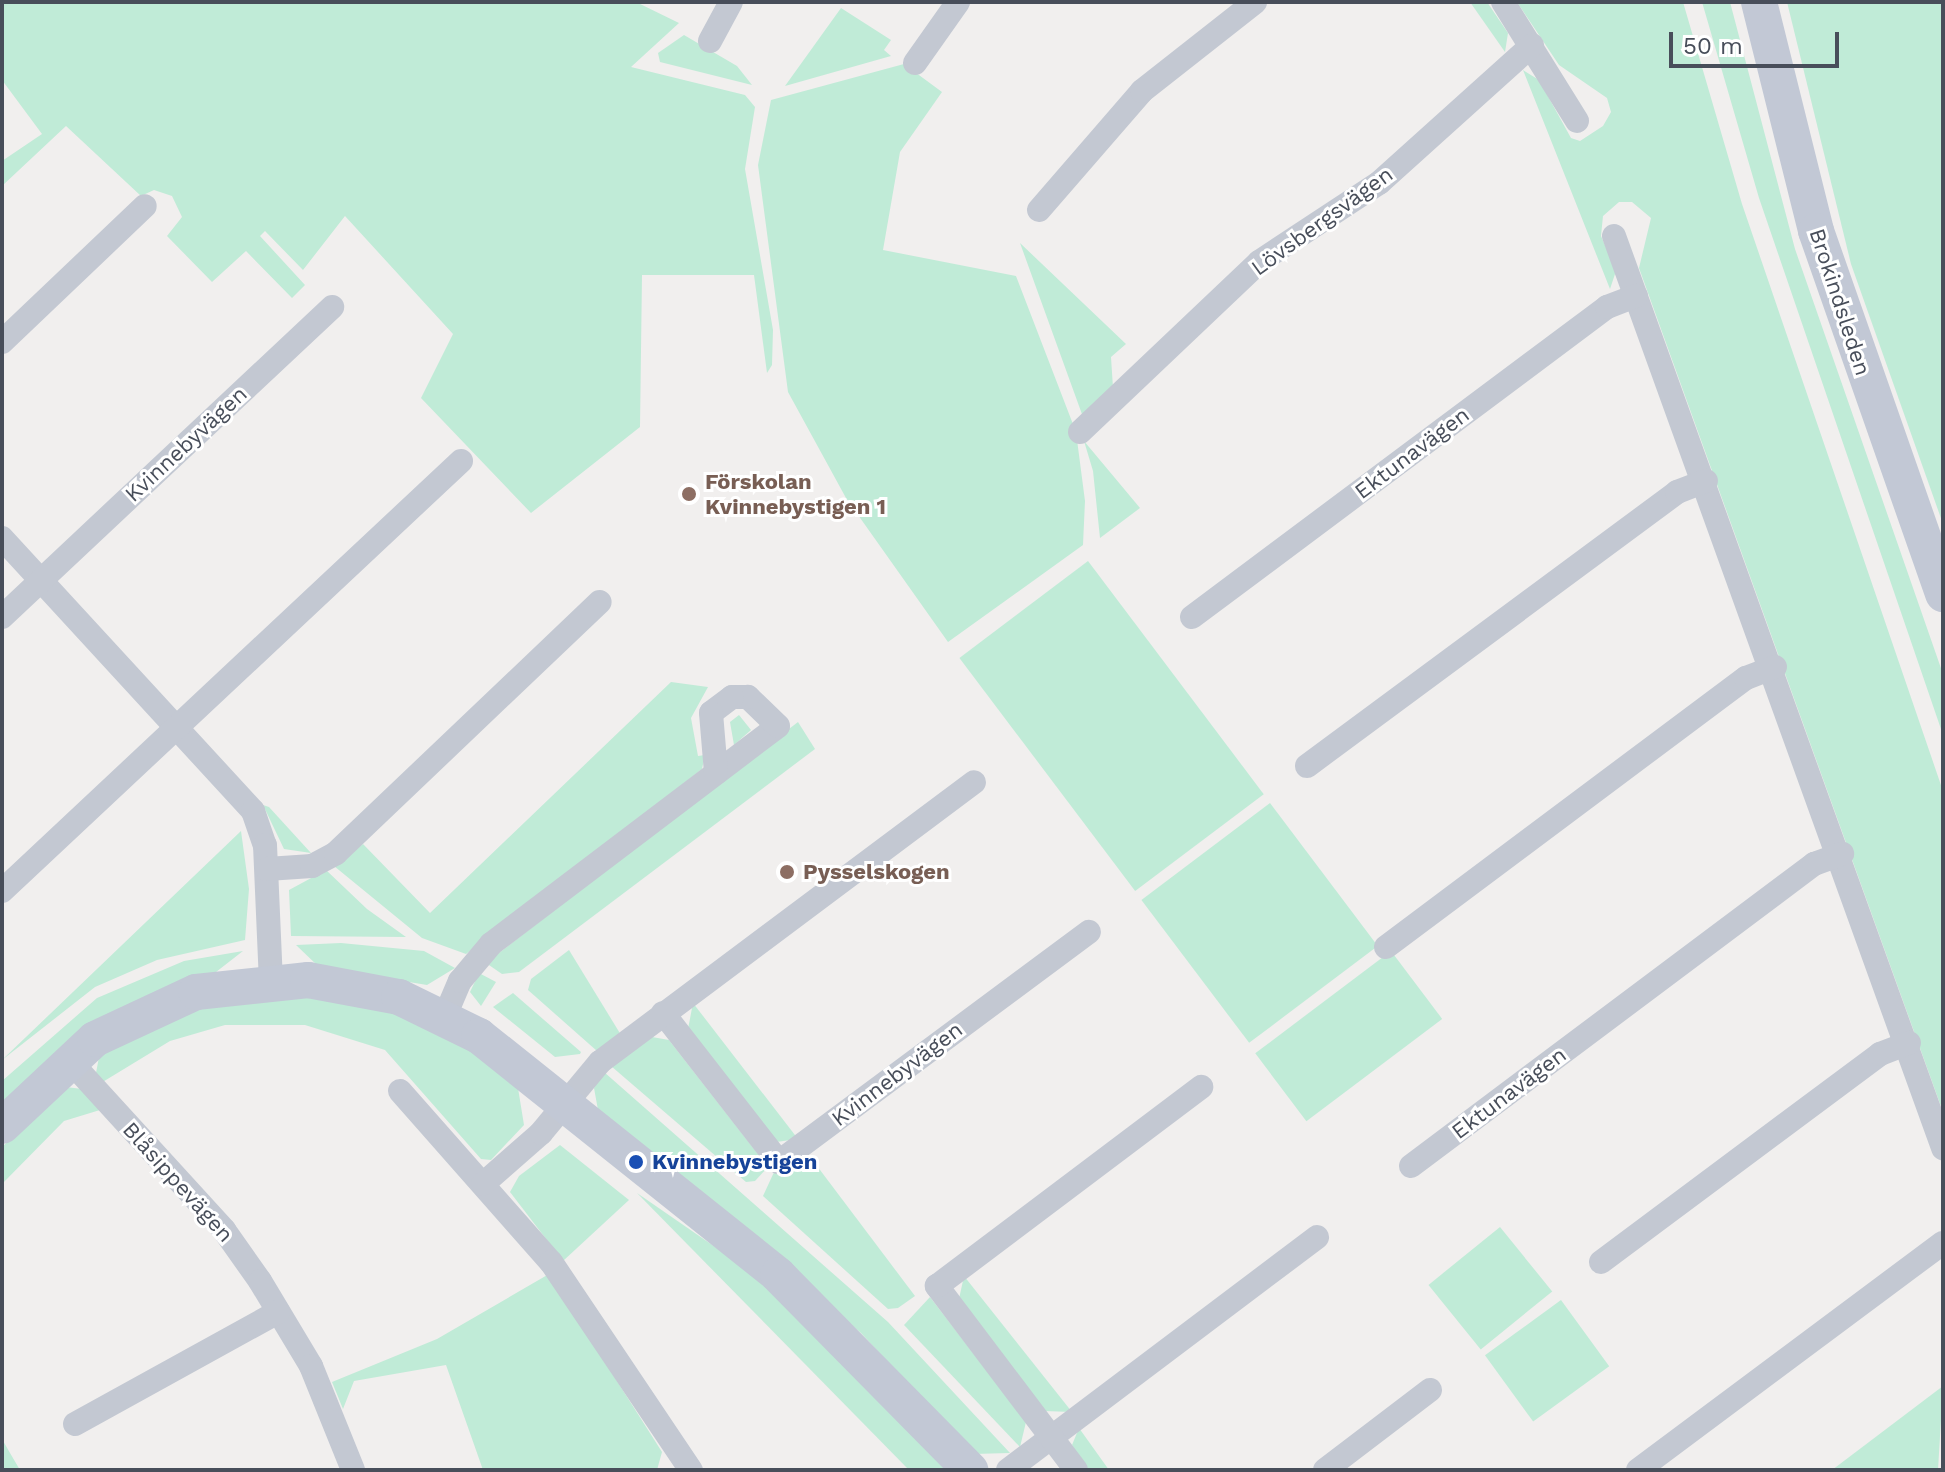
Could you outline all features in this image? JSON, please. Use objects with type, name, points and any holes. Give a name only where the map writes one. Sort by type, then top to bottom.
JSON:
[{"type":"street","points":[[710,41],[731,2]]},
{"type":"street","points":[[915,63],[958,2]]},
{"type":"street","points":[[1039,210],[1142,91],[1255,2]]},
{"type":"street","points":[[1503,2],[1577,121]]},
{"type":"street","name":"Brokindsleden","points":[[1759,2],[1816,231],[1943,594]]},
{"type":"street","name":"Lövsbergsvägen","points":[[1080,432],[1259,262],[1379,183],[1532,45]]},
{"type":"street","points":[[2,342],[145,206]]},
{"type":"street","points":[[1614,236],[1775,667],[1909,1043],[1943,1148]]},
{"type":"street","name":"Ektunavägen","points":[[1192,617],[1607,307],[1636,296]]},
{"type":"street","name":"Kvinnebyvägen","points":[[2,617],[332,307]]},
{"type":"street","points":[[2,891],[461,461]]},
{"type":"street","points":[[1307,766],[1677,492],[1706,481]]},
{"type":"street","points":[[2,538],[178,723],[248,803],[267,869],[271,980]]},
{"type":"street","points":[[267,869],[312,866],[336,853],[600,602]]},
{"type":"street","points":[[1386,947],[1746,678],[1775,667]]},
{"type":"street","points":[[445,1016],[460,981],[491,944],[716,773]]},
{"type":"street","points":[[483,1184],[565,1103],[600,1062],[974,782]]},
{"type":"street","name":"Ektunavägen","points":[[1411,1166],[1814,864],[1842,854]]},
{"type":"street","name":"Kvinnebyvägen","points":[[663,1013],[779,1162],[1089,932]]},
{"type":"street","points":[[2,1126],[69,1060],[160,1005],[271,980],[360,988],[445,1016],[565,1103],[778,1275],[970,1470]]},
{"type":"street","points":[[1601,1262],[1880,1054],[1909,1043]]},
{"type":"street","name":"Blåsippevägen","points":[[69,1060],[224,1230],[278,1312],[326,1396],[353,1470]]},
{"type":"street","points":[[1076,1470],[937,1286],[1201,1087]]},
{"type":"street","points":[[400,1091],[551,1262],[691,1470]]},
{"type":"street","points":[[1008,1470],[1317,1237]]},
{"type":"street","points":[[1638,1470],[1943,1243]]},
{"type":"street","points":[[75,1424],[278,1312]]},
{"type":"street","points":[[1325,1470],[1430,1390]]},
{"type":"green space","points":[[2,2],[636,2],[679,23],[631,67],[745,95],[755,107],[745,169],[773,330],[772,365],[767,373],[754,275],[642,275],[640,427],[531,513],[421,398],[453,334],[345,216],[303,270],[265,231],[260,236],[305,285],[292,298],[246,251],[212,282],[167,236],[182,217],[172,196],[154,190],[141,196],[66,126],[2,186],[2,161],[42,134],[2,80]]},
{"type":"green space","points":[[1470,2],[1487,2],[1508,33],[1505,52]]},
{"type":"green space","points":[[1517,2],[1683,2],[1742,204],[1943,791],[1943,1112],[1639,268],[1651,218],[1632,202],[1619,202],[1603,216],[1601,236],[1616,271],[1610,289],[1523,70],[1539,80],[1571,138],[1580,141],[1603,126],[1611,112],[1607,98],[1559,65]]},
{"type":"green space","points":[[1702,2],[1730,2],[1795,249],[1943,674],[1943,735],[1759,198]]},
{"type":"green space","points":[[1787,2],[1943,2],[1943,524],[1851,264]]},
{"type":"green space","points":[[841,8],[891,40],[884,50],[891,56],[785,86]]},
{"type":"green space","points":[[684,35],[737,66],[752,85],[660,62],[658,53]]},
{"type":"green space","points":[[904,64],[942,92],[900,152],[883,250],[1016,276],[1076,432],[1085,501],[1083,545],[948,642],[846,498],[788,392],[758,165],[771,100]]},
{"type":"green space","points":[[1020,243],[1126,344],[1111,357],[1113,388],[1083,417]]},
{"type":"green space","points":[[1084,441],[1140,508],[1100,538],[1093,471]]},
{"type":"green space","points":[[1088,561],[1264,794],[1135,891],[959,658]]},
{"type":"green space","points":[[671,682],[708,687],[691,718],[698,756],[705,755],[702,769],[466,954],[422,938],[334,866],[363,844],[430,913]]},
{"type":"green space","points":[[739,715],[751,730],[734,745],[730,722]]},
{"type":"green space","points":[[798,722],[815,749],[519,972],[502,974],[486,963]]},
{"type":"green space","points":[[1270,803],[1378,946],[1249,1043],[1141,900]]},
{"type":"green space","points":[[263,805],[269,807],[311,853],[284,849]]},
{"type":"green space","points":[[241,831],[249,889],[245,940],[157,960],[95,987],[2,1060]]},
{"type":"green space","points":[[326,870],[367,909],[406,937],[291,936],[289,890]]},
{"type":"green space","points":[[341,943],[424,951],[455,968],[427,985],[319,967],[296,945]]},
{"type":"green space","points":[[569,950],[621,1035],[597,1051],[528,990],[531,979]]},
{"type":"green space","points":[[243,951],[216,972],[122,1007],[2,1104],[2,1081],[97,998],[184,961]]},
{"type":"green space","points":[[1391,951],[1442,1019],[1306,1121],[1255,1053]]},
{"type":"green space","points":[[479,973],[496,982],[481,1006],[470,992]]},
{"type":"green space","points":[[513,993],[580,1054],[555,1057],[493,1007]]},
{"type":"green space","points":[[295,994],[395,1013],[465,1047],[518,1088],[524,1125],[491,1160],[481,1159],[385,1050],[305,1025],[225,1025],[170,1041],[101,1083],[96,1073],[99,1057],[178,1014],[227,1000]]},
{"type":"green space","points":[[693,1003],[798,1139],[776,1142],[688,1029]]},
{"type":"green space","points":[[652,1037],[669,1040],[768,1167],[755,1181],[746,1182],[611,1066]]},
{"type":"green space","points":[[604,1072],[888,1322],[1010,1453],[973,1454],[861,1333],[598,1110],[594,1088]]},
{"type":"green space","points":[[66,1087],[82,1089],[100,1110],[64,1121],[2,1184],[2,1147]]},
{"type":"green space","points":[[560,1145],[629,1200],[563,1261],[510,1192],[519,1176]]},
{"type":"green space","points":[[808,1154],[915,1296],[898,1308],[888,1309],[763,1196],[775,1170]]},
{"type":"green space","points":[[637,1193],[747,1269],[952,1470],[909,1470]]},
{"type":"green space","points":[[1500,1227],[1552,1292],[1481,1349],[1429,1285]]},
{"type":"green space","points":[[549,1274],[662,1452],[657,1470],[483,1470],[446,1365],[354,1381],[343,1409],[332,1382],[437,1339]]},
{"type":"green space","points":[[964,1276],[1072,1412],[1044,1411],[959,1299]]},
{"type":"green space","points":[[930,1297],[1026,1422],[1020,1447],[904,1325]]},
{"type":"green space","points":[[1561,1300],[1609,1366],[1533,1422],[1485,1355]]},
{"type":"green space","points":[[1943,1386],[1938,1470],[1832,1470]]},
{"type":"green space","points":[[1079,1428],[1109,1470],[1087,1470],[1072,1445]]},
{"type":"green space","points":[[2,1439],[10,1453],[20,1470],[2,1470]]},
{"type":"place","name":"Förskolan Kvinnebystigen 1","points":[[689,494]]},
{"type":"place","name":"Pysselskogen","points":[[787,872]]},
{"type":"place","name":"Kvinnebystigen","points":[[636,1162]]}]
